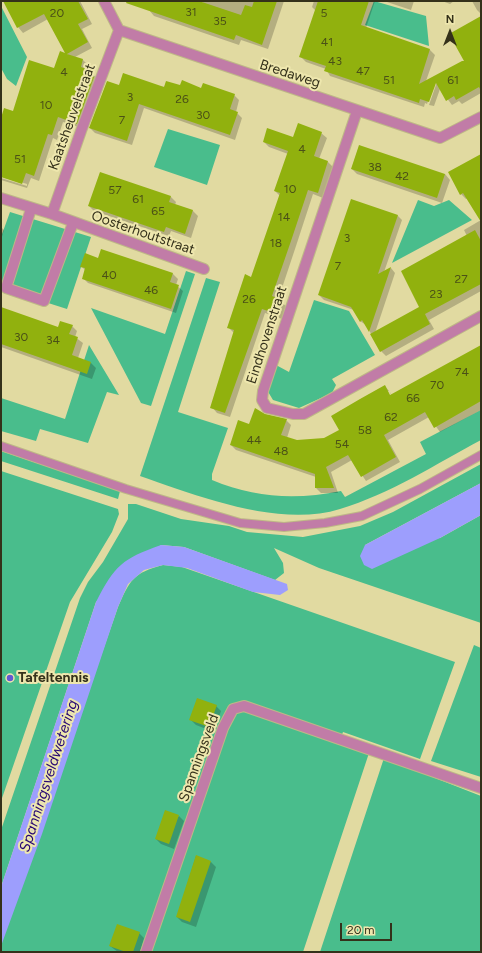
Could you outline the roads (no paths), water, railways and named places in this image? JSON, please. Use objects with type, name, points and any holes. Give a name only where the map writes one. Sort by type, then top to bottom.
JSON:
[{"type":"street","points":[[104,1],[119,30]]},
{"type":"street","name":"Bredaweg","points":[[119,30],[440,138],[481,117]]},
{"type":"street","name":"Kaatsheuvelstraat","points":[[52,214],[119,30]]},
{"type":"street","name":"Eindhovenstraat","points":[[357,111],[296,290],[263,391],[262,400],[267,408],[293,414],[304,414],[481,316]]},
{"type":"street","name":"Oosterhoutstraat","points":[[1,198],[31,209],[52,214],[73,223],[204,269]]},
{"type":"street","name":"Oosterhoutstraat","points":[[31,209],[6,288],[44,301],[73,223]]},
{"type":"street","name":"Spanningsveld","points":[[146,952],[223,728],[232,709],[244,706],[481,788]]},
{"type":"lane","points":[[1,446],[126,489],[240,523],[284,526],[325,523],[362,516],[420,488],[481,455]]},
{"type":"water","points":[[481,483],[481,515],[440,538],[372,569],[364,565],[360,556],[365,545]]},
{"type":"water","name":"Spanningsveldwetering","points":[[161,545],[184,547],[287,584],[288,590],[280,595],[253,592],[187,568],[163,565],[144,570],[128,584],[118,607],[42,834],[1,946],[1,887],[96,602],[109,579],[121,565],[128,559]]},
{"type":"place","name":"Tafeltennis","points":[[10,678]]}]
